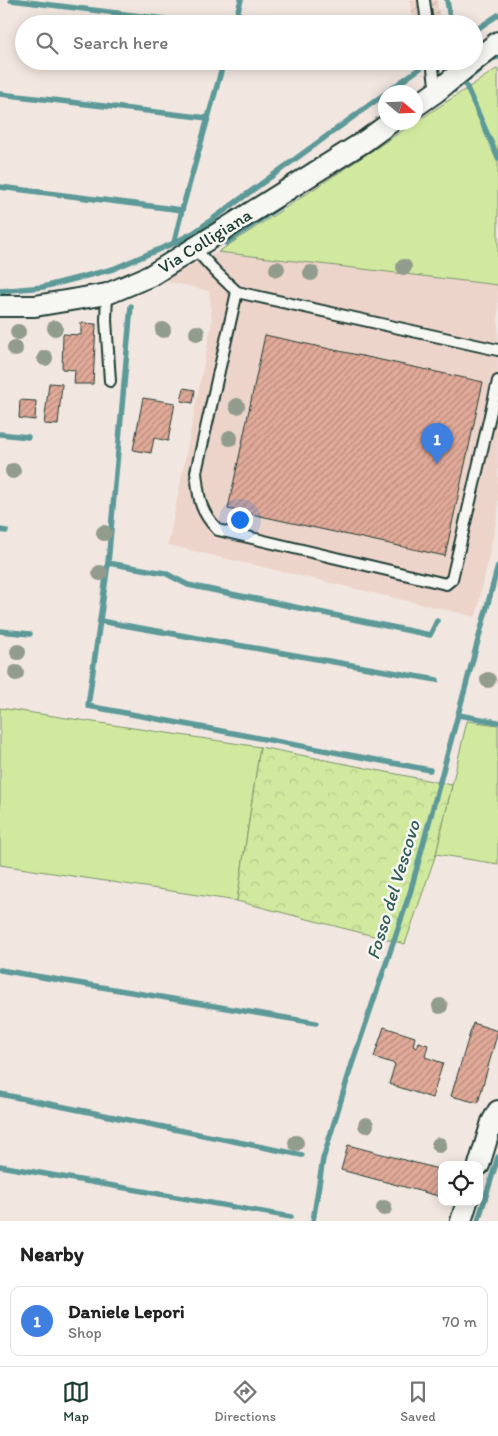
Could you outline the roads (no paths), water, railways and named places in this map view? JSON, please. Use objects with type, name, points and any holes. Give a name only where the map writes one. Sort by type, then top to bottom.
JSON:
[{"type":"street","points":[[483,54],[498,42]]},
{"type":"street","points":[[423,101],[463,70]]},
{"type":"street","name":"Via Colligiana","points":[[0,306],[35,306],[107,294],[150,276],[379,130]]},
{"type":"street","points":[[480,1161],[492,1122],[498,1111]]},
{"type":"street","points":[[461,1221],[466,1206]]},
{"type":"lane","points":[[424,0],[426,15]]},
{"type":"lane","points":[[433,70],[436,92]]},
{"type":"lane","points":[[194,248],[237,292],[498,350]]},
{"type":"lane","points":[[237,292],[196,472],[199,499],[208,519],[218,530],[446,584],[452,579],[498,381]]},
{"type":"lane","points":[[107,294],[106,320],[110,381]]},
{"type":"waterway","points":[[11,0],[133,15]]},
{"type":"waterway","points":[[237,15],[241,0]]},
{"type":"waterway","name":"Fosso del Vescovo","points":[[447,0],[450,15]]},
{"type":"waterway","points":[[483,25],[498,15]]},
{"type":"waterway","points":[[487,63],[491,59],[498,57]]},
{"type":"waterway","points":[[174,243],[221,70]]},
{"type":"waterway","points":[[397,85],[418,70]]},
{"type":"waterway","name":"Fosso del Vescovo","points":[[454,90],[479,70]]},
{"type":"waterway","name":"Fosso del Vescovo","points":[[464,81],[498,158]]},
{"type":"waterway","points":[[0,94],[208,118]]},
{"type":"waterway","points":[[0,291],[43,287],[113,269],[174,243],[195,232],[378,99]]},
{"type":"waterway","points":[[0,187],[182,210]]},
{"type":"waterway","points":[[226,243],[295,196]]},
{"type":"waterway","points":[[131,306],[108,563],[88,706],[430,770]]},
{"type":"waterway","points":[[0,434],[28,437]]},
{"type":"waterway","points":[[0,530],[6,531]]},
{"type":"waterway","points":[[108,563],[165,573],[188,585],[430,635],[437,621]]},
{"type":"waterway","name":"Fosso del Vescovo","points":[[313,1221],[323,1159],[352,1064],[410,893],[498,566]]},
{"type":"waterway","points":[[100,621],[437,680]]},
{"type":"waterway","points":[[0,631],[30,634]]},
{"type":"waterway","points":[[458,715],[498,722]]},
{"type":"waterway","points":[[0,970],[316,1023]]},
{"type":"waterway","points":[[0,1094],[302,1155]]},
{"type":"waterway","points":[[478,1221],[498,1157]]},
{"type":"waterway","points":[[0,1166],[291,1217]]},
{"type":"place","name":"Daniele Lepori","points":[[437,464]]}]
